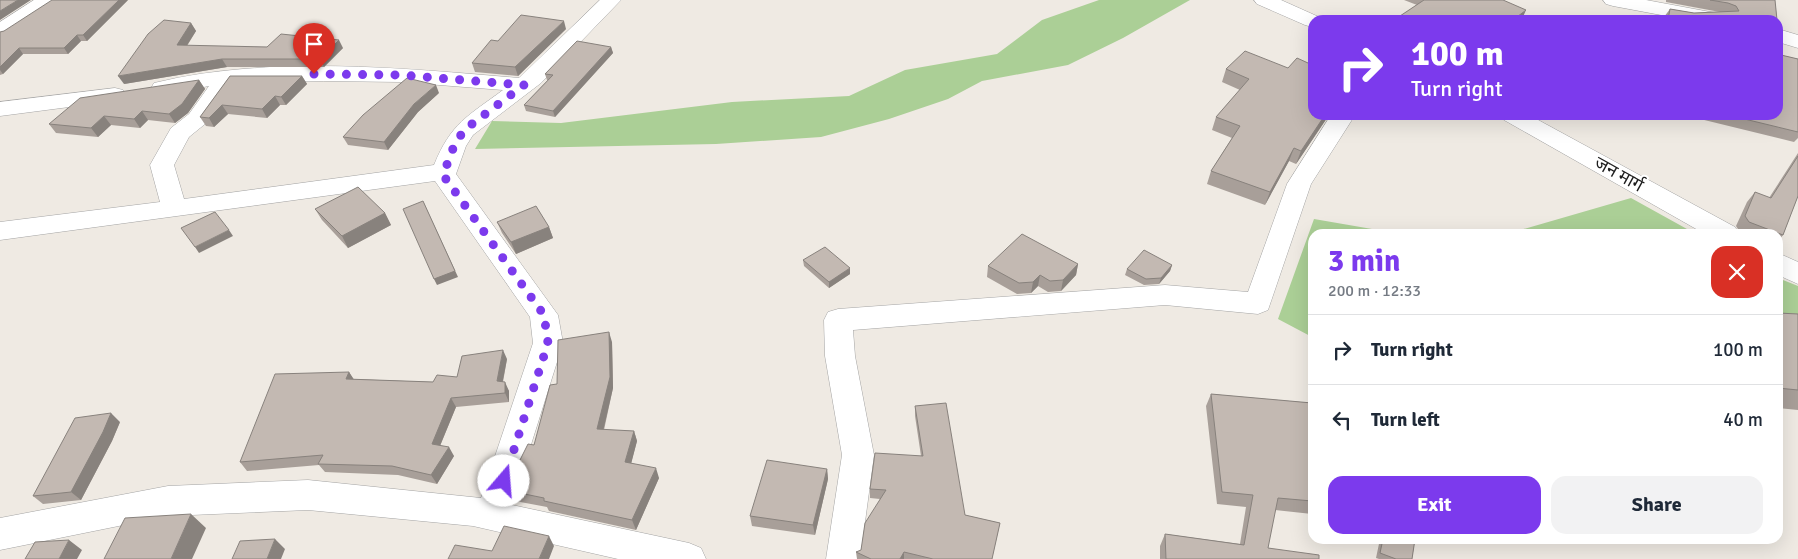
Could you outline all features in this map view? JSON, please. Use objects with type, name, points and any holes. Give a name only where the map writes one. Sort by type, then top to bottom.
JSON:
[{"type":"street","points":[[0,31],[48,0]]},
{"type":"street","points":[[443,175],[454,146],[464,130],[524,85],[611,0]]},
{"type":"street","points":[[1264,0],[1308,19]]},
{"type":"street","points":[[1613,0],[1695,15]]},
{"type":"street","points":[[1783,37],[1798,42]]},
{"type":"street","points":[[0,109],[139,91],[227,76],[401,75],[524,85]]},
{"type":"street","points":[[174,208],[162,165],[178,133],[197,119],[227,76]]},
{"type":"street","points":[[843,559],[858,455],[840,356],[838,320],[1165,295],[1258,303],[1299,184],[1340,120]]},
{"type":"street","name":"जन मार्ग","points":[[1521,120],[1717,229]]},
{"type":"street","points":[[0,231],[174,208],[316,192],[433,173],[443,175],[544,315],[548,343],[492,515]]},
{"type":"street","points":[[1783,265],[1798,274]]},
{"type":"street","points":[[0,534],[168,501],[308,495],[473,511],[689,559]]},
{"type":"green space","points":[[1099,0],[1190,0],[1123,38],[1068,65],[982,81],[948,99],[889,119],[821,137],[716,144],[475,149],[492,121],[561,123],[732,102],[849,96],[905,70],[997,54],[1042,20]]},
{"type":"green space","points":[[1631,198],[1687,229],[1524,229]]},
{"type":"green space","points":[[1314,219],[1372,229],[1310,229]]},
{"type":"green space","points":[[1308,236],[1308,335],[1278,319]]},
{"type":"green space","points":[[1783,280],[1798,286],[1798,328],[1783,326]]},
{"type":"building","points":[[0,0],[18,0],[0,11]]},
{"type":"building","points":[[52,0],[119,0],[83,35],[77,35],[64,48],[19,48],[0,67],[0,32]]},
{"type":"building","points":[[1424,0],[1503,0],[1526,10],[1520,15],[1402,15]]},
{"type":"building","points":[[1710,0],[1775,0],[1776,15],[1669,15],[1670,9],[1694,13],[1739,11],[1736,6]]},
{"type":"building","points":[[521,15],[564,21],[515,67],[472,63],[491,40],[498,41]]},
{"type":"building","points":[[164,20],[191,23],[177,45],[267,47],[281,34],[339,40],[320,59],[222,59],[118,76],[148,34]]},
{"type":"building","points":[[577,41],[611,47],[553,111],[524,105],[553,75],[545,74]]},
{"type":"building","points":[[1245,51],[1288,68],[1297,58],[1308,63],[1308,120],[1322,120],[1301,151],[1294,148],[1270,192],[1211,171],[1240,126],[1216,117],[1249,79],[1226,69]]},
{"type":"building","points":[[1783,55],[1798,59],[1798,132],[1749,120],[1783,120]]},
{"type":"building","points":[[230,76],[302,76],[281,97],[275,96],[262,109],[222,105],[209,118],[200,117]]},
{"type":"building","points":[[407,78],[436,85],[414,104],[384,142],[343,137],[363,115]]},
{"type":"building","points":[[199,80],[182,104],[169,114],[142,111],[134,119],[104,116],[91,128],[49,124],[80,98]]},
{"type":"building","points":[[1798,156],[1798,196],[1783,235],[1783,229],[1767,229],[1749,222],[1745,216],[1755,192],[1771,198]]},
{"type":"building","points":[[358,187],[385,213],[342,236],[315,209]]},
{"type":"building","points":[[423,201],[455,271],[434,279],[403,209]]},
{"type":"building","points":[[536,206],[549,227],[511,242],[497,222]]},
{"type":"building","points":[[215,212],[229,230],[195,247],[181,228]]},
{"type":"building","points":[[1022,234],[1078,264],[1063,280],[1050,281],[1040,275],[1033,282],[1019,283],[988,266]]},
{"type":"building","points":[[825,247],[850,268],[829,282],[803,260]]},
{"type":"building","points":[[1144,250],[1172,265],[1161,278],[1146,279],[1127,269]]},
{"type":"building","points":[[1783,313],[1798,314],[1798,390],[1783,388]]},
{"type":"building","points":[[609,332],[610,377],[597,429],[634,431],[625,462],[656,468],[632,520],[544,501],[544,498],[510,491],[520,460],[528,444],[534,445],[550,385],[557,384],[558,340]]},
{"type":"building","points":[[503,350],[497,381],[505,382],[505,393],[451,398],[432,444],[449,447],[431,475],[392,466],[318,464],[323,455],[240,462],[275,374],[349,372],[346,379],[433,382],[437,375],[457,377],[462,356]]},
{"type":"building","points":[[1211,394],[1308,403],[1308,501],[1278,498],[1268,548],[1319,555],[1319,559],[1166,559],[1165,534],[1244,545],[1253,495],[1222,492]]},
{"type":"building","points":[[946,403],[965,515],[1000,523],[992,559],[933,559],[904,552],[900,559],[871,559],[856,552],[861,550],[865,523],[886,490],[870,489],[875,453],[923,456],[915,406]]},
{"type":"building","points":[[111,413],[71,492],[33,496],[75,418]]},
{"type":"building","points":[[767,460],[827,469],[813,525],[750,516]]},
{"type":"building","points":[[191,514],[171,559],[104,559],[125,518]]},
{"type":"building","points":[[504,526],[549,536],[539,559],[448,559],[455,545],[492,551]]},
{"type":"building","points":[[275,539],[267,559],[232,559],[240,541]]},
{"type":"building","points":[[69,540],[59,559],[25,559],[35,542]]},
{"type":"building","points":[[1382,544],[1414,544],[1412,559],[1396,559],[1380,553]]},
{"type":"route","points":[[314,74],[401,75],[524,85],[464,130],[454,146],[443,175],[544,315],[548,343],[504,481]]}]
